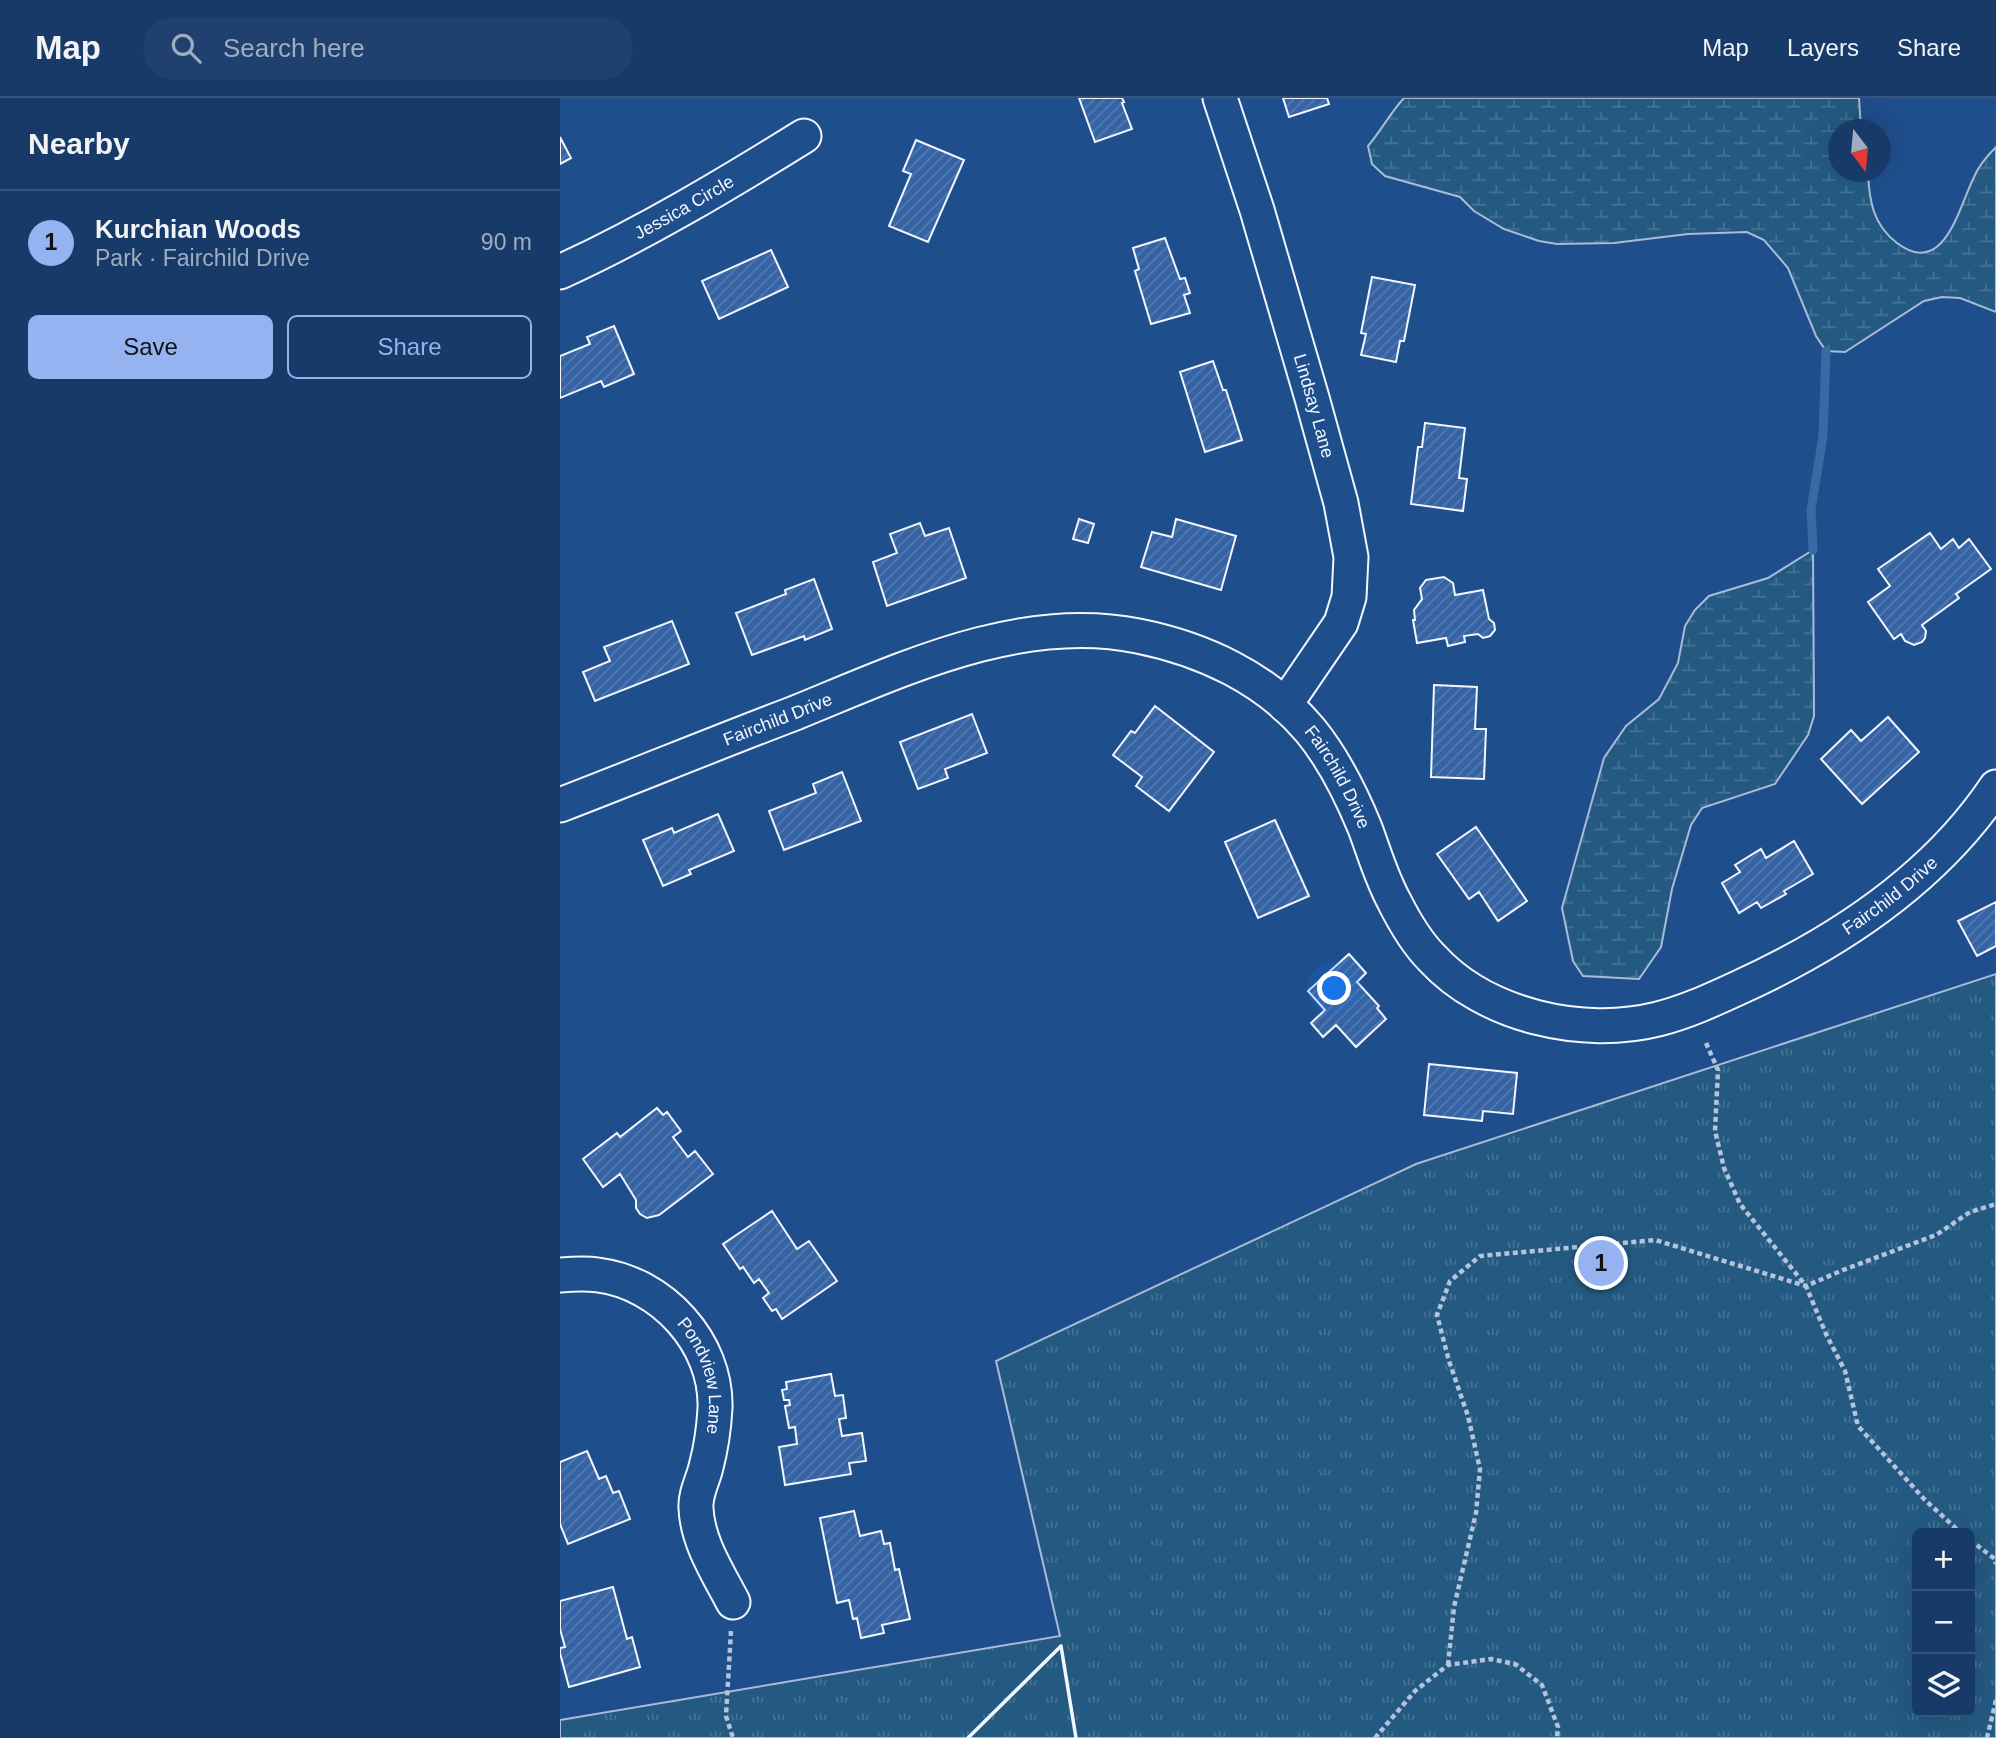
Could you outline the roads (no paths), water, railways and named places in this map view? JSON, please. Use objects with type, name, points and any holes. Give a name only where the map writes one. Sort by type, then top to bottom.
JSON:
[{"type":"street","name":"Lindsay Lane","points":[[1220,98],[1256,209],[1315,411],[1341,503],[1351,557],[1349,597],[1341,623],[1285,705]]},
{"type":"street","name":"Jessica Circle","points":[[560,272],[668,218],[804,136]]},
{"type":"street","name":"Fairchild Drive","points":[[560,805],[903,670],[976,646],[1040,633],[1112,631],[1176,645],[1238,671],[1261,685],[1310,730],[1333,763],[1354,804],[1392,897],[1418,940],[1432,958],[1468,988],[1528,1015],[1614,1026],[1638,1023],[1687,1010],[1749,983],[1850,926],[1909,883],[1979,813],[1996,787]]},
{"type":"street","name":"Pondview Lane","points":[[560,1275],[598,1275],[650,1294],[676,1315],[694,1335],[702,1349],[711,1376],[715,1406],[707,1465],[696,1500],[696,1514],[705,1544],[733,1602]]},
{"type":"waterway","points":[[1813,550],[1811,510],[1823,436],[1826,351]]},
{"type":"place","name":"Kurchian Woods","points":[[1601,1263]]}]
